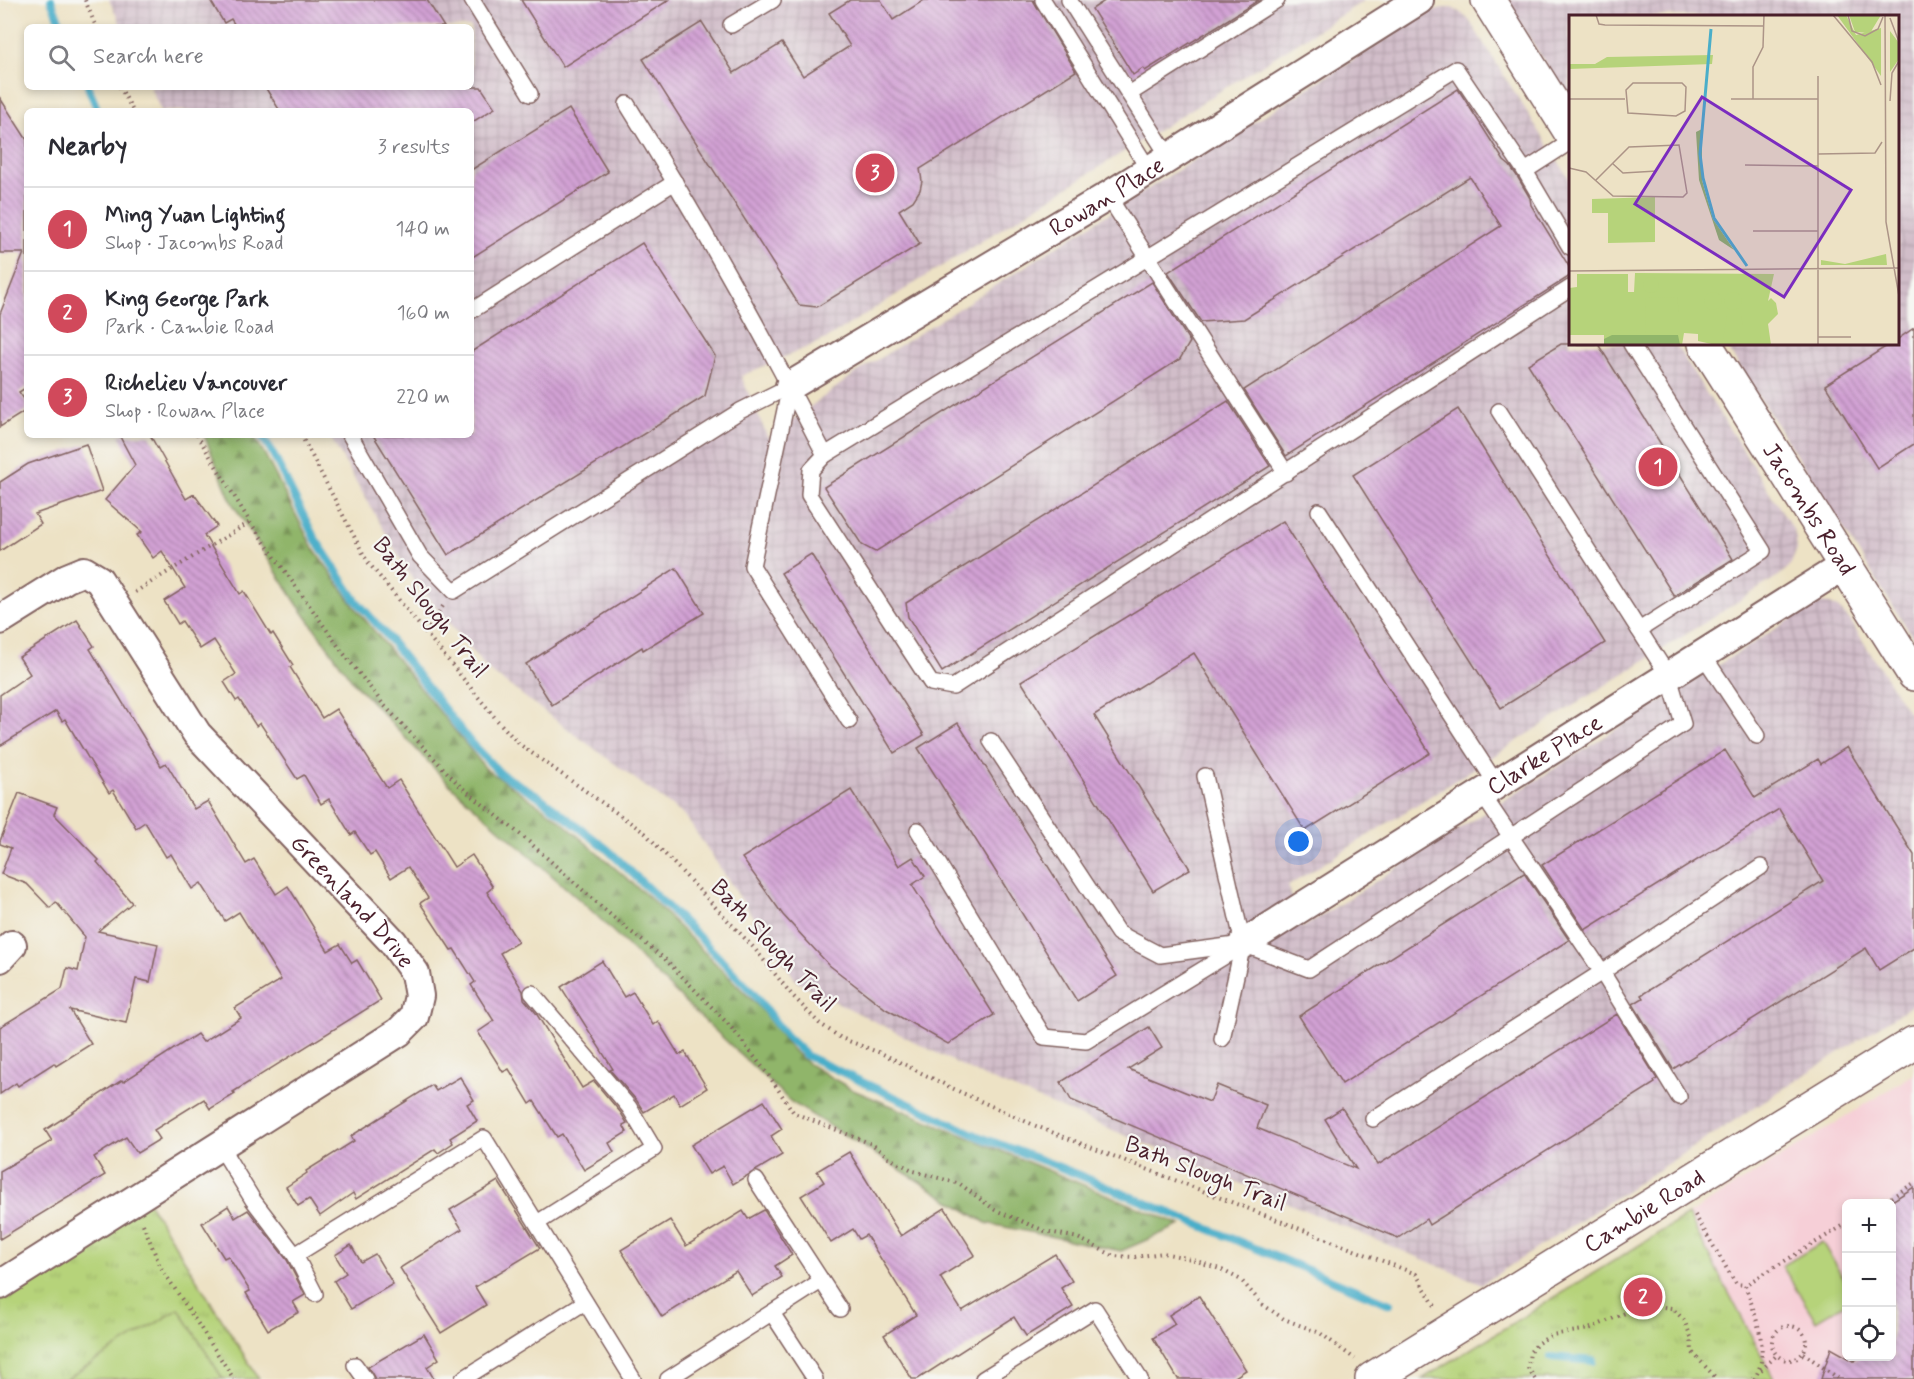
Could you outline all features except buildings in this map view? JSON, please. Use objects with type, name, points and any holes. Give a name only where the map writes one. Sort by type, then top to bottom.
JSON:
[{"type":"main road","points":[[1488,0],[1569,129]]},
{"type":"main road","name":"Jacombs Road","points":[[1706,345],[1914,674]]},
{"type":"main road","name":"Cambie Road","points":[[1364,1369],[1914,1043]]},
{"type":"street","name":"Rowan Place","points":[[790,386],[1108,196],[1419,0]]},
{"type":"street","name":"Clarke Place","points":[[1243,944],[1845,566]]},
{"type":"street","name":"Greenland Drive","points":[[0,620],[68,578],[84,571],[99,580],[197,734],[393,942],[415,973],[419,996],[414,1017],[399,1032],[0,1285]]},
{"type":"lane","points":[[472,0],[530,93]]},
{"type":"lane","points":[[731,25],[773,0]]},
{"type":"lane","points":[[1043,0],[1159,164]]},
{"type":"lane","points":[[1069,0],[1129,94],[1159,164]]},
{"type":"lane","points":[[1129,94],[1277,0]]},
{"type":"lane","points":[[1569,245],[1526,171],[1456,69],[825,455],[811,470],[810,495],[931,683],[953,687],[1569,289]]},
{"type":"lane","points":[[627,104],[675,182],[790,386],[825,455]]},
{"type":"lane","points":[[1526,171],[1569,143]]},
{"type":"lane","points":[[474,309],[675,182]]},
{"type":"lane","points":[[1108,196],[1286,473]]},
{"type":"lane","points":[[1632,345],[1763,551],[1639,630]]},
{"type":"lane","points":[[352,438],[420,556],[454,591],[740,411],[790,386]]},
{"type":"lane","points":[[790,386],[752,566],[849,721]]},
{"type":"lane","points":[[991,741],[1118,933],[1160,955],[1243,944],[1309,969],[1683,724],[1669,677],[1499,411]]},
{"type":"lane","points":[[1319,511],[1489,789],[1511,837],[1602,972],[1679,1097]]},
{"type":"lane","points":[[1703,655],[1757,736]]},
{"type":"lane","points":[[1205,776],[1243,944],[1222,1039]]},
{"type":"lane","points":[[918,830],[1044,1037],[1086,1041],[1243,944]]},
{"type":"lane","points":[[1373,1119],[1761,867]]},
{"type":"lane","points":[[532,993],[629,1107],[654,1149],[537,1223]]},
{"type":"lane","points":[[294,1255],[484,1138],[633,1379]]},
{"type":"lane","points":[[220,1146],[254,1200],[294,1255],[315,1294]]},
{"type":"lane","points":[[756,1180],[840,1309]]},
{"type":"lane","points":[[668,1379],[821,1281]]},
{"type":"lane","points":[[463,1379],[585,1302]]},
{"type":"lane","points":[[983,1379],[1095,1309],[1140,1379]]},
{"type":"lane","points":[[772,1313],[815,1379]]},
{"type":"lane","points":[[355,1365],[365,1379]]},
{"type":"path","points":[[85,0],[95,24]]},
{"type":"path","points":[[122,90],[131,108]]},
{"type":"path","points":[[199,438],[250,522],[341,650],[383,704],[460,786],[527,840],[614,918],[666,960],[730,1026],[767,1073],[794,1113],[872,1144],[891,1159],[914,1171],[960,1184],[994,1210],[1045,1231],[1078,1238],[1114,1256],[1134,1257],[1163,1253],[1191,1259],[1222,1270],[1241,1280],[1262,1304],[1284,1319],[1320,1333],[1364,1369]]},
{"type":"path","name":"Bath Slough Trail","points":[[303,438],[367,561],[519,744],[645,833],[746,940],[819,1023],[842,1038],[883,1054],[1036,1126],[1416,1274],[1436,1308]]},
{"type":"path","points":[[114,606],[250,522]]},
{"type":"path","points":[[425,632],[454,591]]},
{"type":"path","points":[[1888,1199],[1914,1183]]},
{"type":"path","points":[[1695,1215],[1736,1284],[1744,1286],[1842,1226]]},
{"type":"path","points":[[142,1223],[160,1266],[234,1379]]},
{"type":"path","points":[[1744,1286],[1760,1329],[1760,1370]]},
{"type":"path","points":[[1535,1379],[1528,1368],[1530,1352],[1538,1343],[1552,1335],[1589,1329],[1632,1310],[1656,1306],[1672,1308],[1684,1320],[1691,1336],[1692,1352],[1717,1379]]},
{"type":"path","points":[[1784,1327],[1799,1329],[1805,1338],[1803,1353],[1799,1357],[1788,1360],[1777,1355],[1772,1345],[1774,1334],[1784,1327]]},
{"type":"path","points":[[1803,1353],[1838,1378]]},
{"type":"path","points":[[1754,1379],[1760,1370],[1777,1355]]},
{"type":"shaded area","points":[[109,0],[1365,0],[826,339],[741,376],[768,438],[853,375],[1430,11],[1452,8],[1469,20],[1569,178],[1569,345],[1676,345],[1792,527],[1797,549],[1790,566],[1780,575],[1288,886],[1302,928],[1807,609],[1822,603],[1831,604],[1849,619],[1914,721],[1914,1004],[1482,1284],[978,1074],[797,982],[685,816],[487,669],[410,575],[331,438],[474,438],[474,108],[160,108],[151,90],[474,90],[474,24],[121,24]]},
{"type":"shaded area","points":[[1505,0],[1914,0],[1914,639],[1726,345],[1899,345],[1899,15],[1569,15],[1569,100]]},
{"type":"shaded area","points":[[1914,1074],[1914,1379],[1774,1379],[1688,1215]]},
{"type":"green space","points":[[205,438],[255,438],[312,546],[354,606],[486,769],[555,816],[652,900],[760,1008],[791,1049],[810,1065],[853,1090],[1181,1225],[1121,1251],[986,1223],[791,1102],[593,912],[450,785],[354,683],[297,604],[232,503]]},
{"type":"green space","points":[[147,1200],[259,1379],[0,1379],[0,1293]]},
{"type":"green space","points":[[1688,1215],[1774,1379],[1422,1379]]},
{"type":"green space","points":[[1822,1242],[1842,1276],[1842,1305],[1816,1321],[1782,1266]]},
{"type":"green space","points":[[179,1309],[223,1379],[66,1379]]},
{"type":"waterway","points":[[51,0],[61,24]]},
{"type":"waterway","points":[[89,90],[97,108]]},
{"type":"waterway","points":[[263,438],[314,537],[355,599],[471,743],[501,774],[537,795],[607,849],[699,937],[753,993],[786,1036],[807,1056],[980,1137],[1052,1164],[1390,1304]]},
{"type":"waterway","points":[[1551,1357],[1593,1361]]},
{"type":"place","name":"Richelieu Vancouver","points":[[875,173]]},
{"type":"place","name":"Ming Yuan Lighting","points":[[1658,467]]},
{"type":"place","name":"King George Park","points":[[1643,1297]]}]
